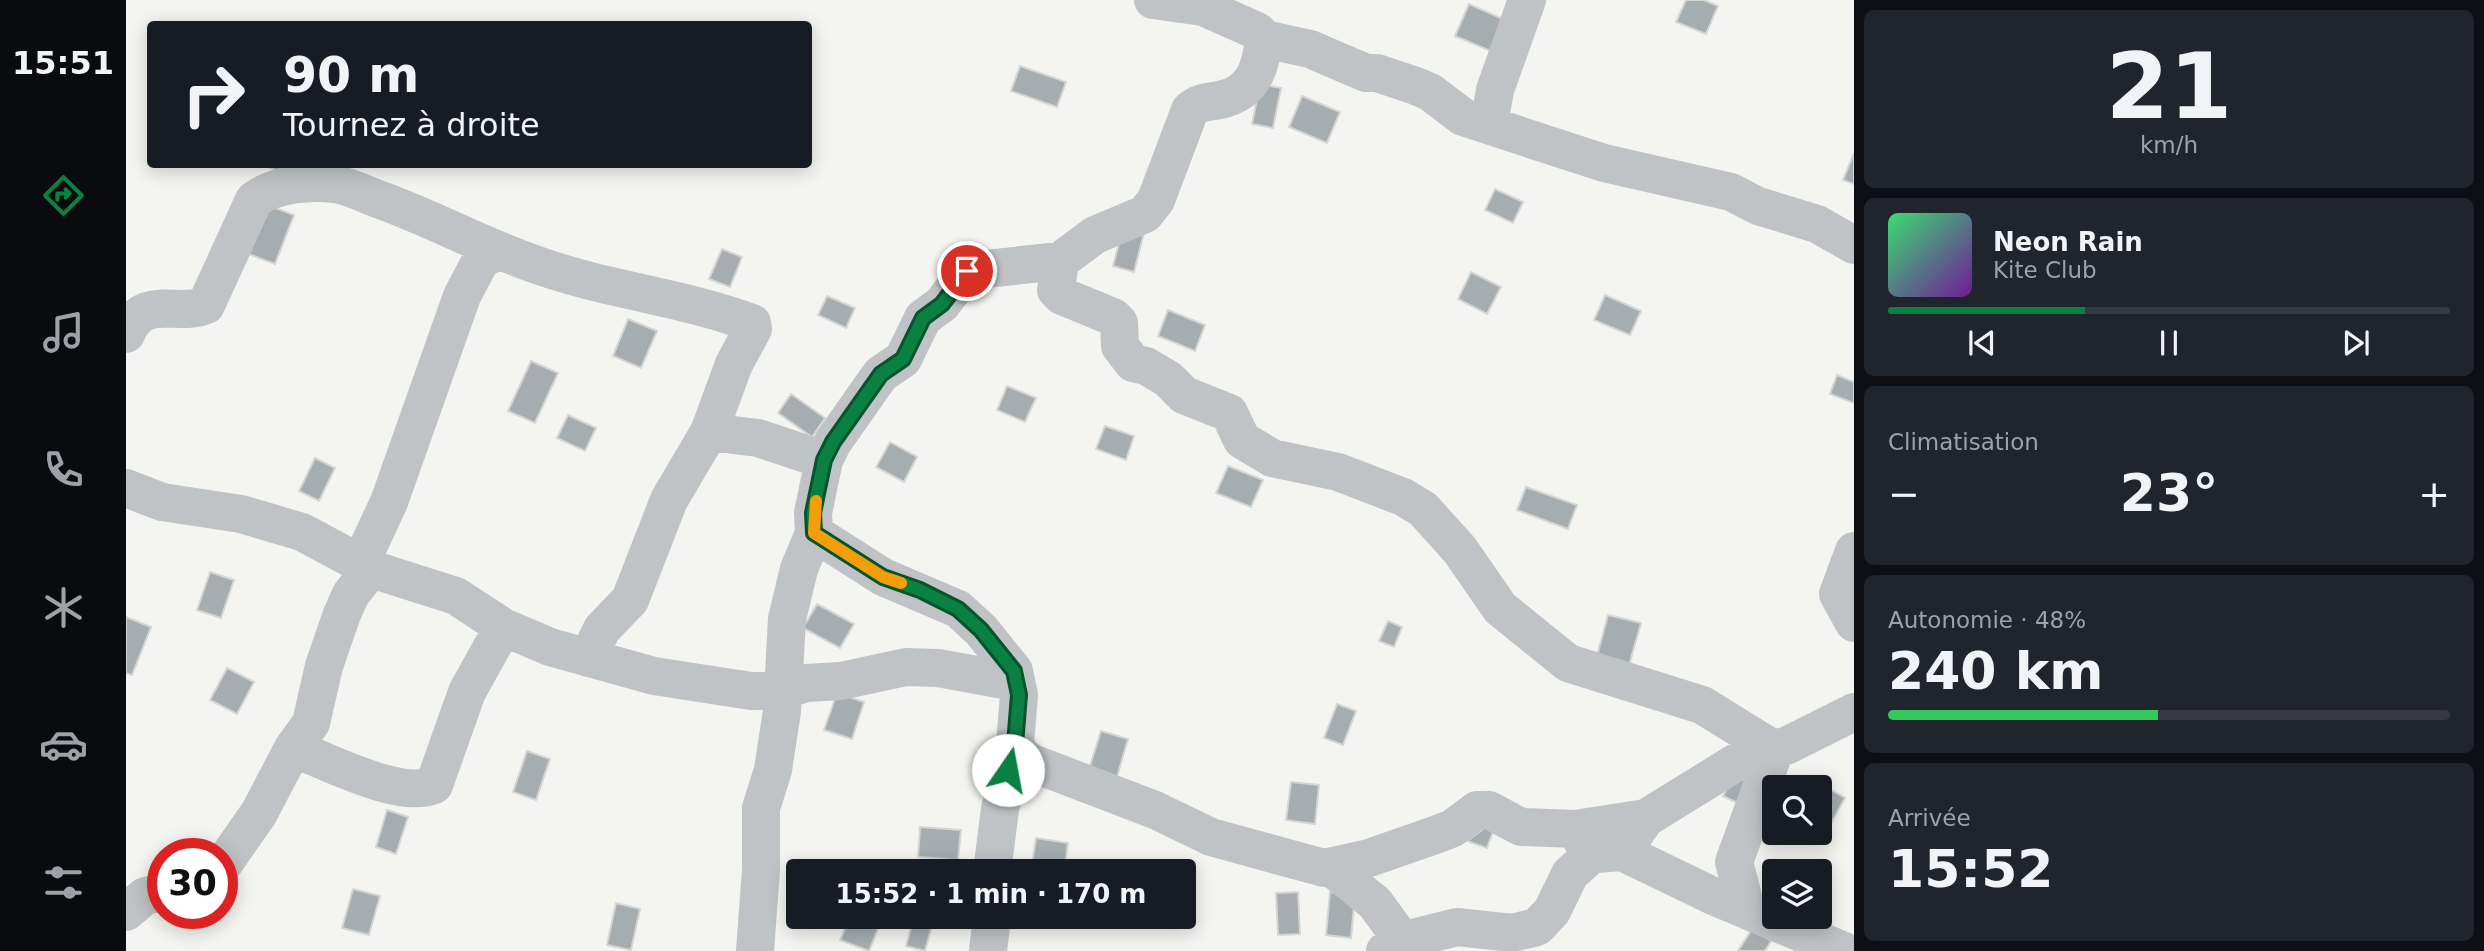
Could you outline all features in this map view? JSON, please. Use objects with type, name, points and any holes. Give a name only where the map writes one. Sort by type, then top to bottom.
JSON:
[{"type":"street","points":[[1153,0],[1203,7],[1257,31],[1264,39],[1310,49],[1366,73],[1396,79],[1430,92],[1463,117],[1604,163],[1731,192],[1749,202],[1817,224],[1854,246]]},
{"type":"street","points":[[1489,124],[1495,90],[1528,0]]},
{"type":"street","points":[[755,951],[761,870],[761,808],[773,770],[787,619],[799,569],[814,533],[813,513],[824,460],[833,442],[881,374],[903,359],[923,318],[942,304],[967,271],[1060,261],[1096,235],[1145,214],[1156,200],[1190,110],[1207,100],[1227,99],[1251,83],[1262,58],[1264,39]]},
{"type":"street","points":[[126,334],[133,321],[155,309],[206,305],[254,200],[265,191],[285,186],[336,184],[423,216],[486,251],[752,323],[753,329],[734,364],[709,432],[669,499],[630,600],[602,629],[587,658]]},
{"type":"street","points":[[238,843],[259,813],[293,748],[311,723],[324,666],[342,614],[366,566],[462,296],[486,251]]},
{"type":"street","points":[[1060,261],[1056,290],[1059,294],[1114,317],[1119,323],[1120,345],[1133,363],[1146,366],[1168,379],[1184,394],[1228,413],[1242,440],[1272,458],[1338,472],[1403,497],[1423,509],[1460,550],[1500,608],[1567,663],[1702,705],[1775,750]]},
{"type":"street","points":[[709,432],[758,438],[824,460]]},
{"type":"street","points":[[126,488],[162,502],[267,520],[302,532],[366,566],[456,596],[503,627],[550,647],[654,676],[724,689],[782,691],[806,683],[841,681],[906,667],[938,668],[1015,682]]},
{"type":"street","points":[[814,533],[883,577],[920,590],[958,609],[981,630],[1014,671],[1019,695],[1015,744],[1000,809],[994,859]]},
{"type":"street","points":[[1854,551],[1838,594],[1854,623]]},
{"type":"street","points":[[293,748],[389,785],[415,789],[434,785],[467,692],[503,627]]},
{"type":"street","points":[[1596,845],[1646,818],[1740,760],[1769,749],[1775,750],[1854,712]]},
{"type":"street","points":[[1015,744],[1021,756],[1032,763],[1155,810],[1211,837],[1332,868],[1375,903],[1406,947],[1457,927],[1512,933],[1537,927],[1552,911],[1570,874],[1596,845],[1612,821],[1646,818]]},
{"type":"street","points":[[1746,908],[1734,862],[1775,750]]},
{"type":"street","points":[[1332,868],[1453,828],[1477,810],[1489,810],[1521,827],[1596,845],[1844,951]]},
{"type":"street","points":[[126,912],[147,896]]},
{"type":"street","points":[[988,951],[991,929]]},
{"type":"building","points":[[1686,0],[1704,0],[1718,6],[1706,34],[1676,22]]},
{"type":"building","points":[[1469,4],[1507,21],[1493,52],[1455,36]]},
{"type":"building","points":[[1020,66],[1066,82],[1057,107],[1011,91]]},
{"type":"building","points":[[1260,84],[1281,88],[1273,128],[1252,124]]},
{"type":"building","points":[[1302,96],[1340,112],[1327,143],[1289,127]]},
{"type":"building","points":[[1854,153],[1854,184],[1843,180]]},
{"type":"building","points":[[270,168],[290,168],[287,176]]},
{"type":"building","points":[[1495,189],[1523,202],[1513,223],[1485,210]]},
{"type":"building","points":[[265,204],[294,215],[275,264],[246,253]]},
{"type":"building","points":[[1124,224],[1145,229],[1134,272],[1113,266]]},
{"type":"building","points":[[722,249],[742,257],[730,287],[709,279]]},
{"type":"building","points":[[1471,272],[1501,287],[1487,314],[1458,299]]},
{"type":"building","points":[[1605,295],[1641,311],[1630,335],[1594,320]]},
{"type":"building","points":[[827,296],[855,308],[846,328],[818,315]]},
{"type":"building","points":[[1168,310],[1205,325],[1195,351],[1158,336]]},
{"type":"building","points":[[628,319],[657,331],[641,368],[613,356]]},
{"type":"building","points":[[531,361],[558,373],[535,423],[508,411]]},
{"type":"building","points":[[1837,375],[1854,382],[1854,403],[1830,394]]},
{"type":"building","points":[[1007,386],[1036,398],[1025,422],[997,410]]},
{"type":"building","points":[[791,394],[825,418],[812,437],[778,413]]},
{"type":"building","points":[[568,415],[596,428],[585,451],[557,438]]},
{"type":"building","points":[[1105,426],[1134,436],[1126,460],[1096,449]]},
{"type":"building","points":[[890,442],[917,457],[904,482],[876,467]]},
{"type":"building","points":[[315,458],[335,468],[319,501],[299,491]]},
{"type":"building","points":[[1228,466],[1263,480],[1251,507],[1216,493]]},
{"type":"building","points":[[1526,487],[1577,505],[1568,529],[1517,510]]},
{"type":"building","points":[[210,572],[234,580],[221,618],[197,610]]},
{"type":"building","points":[[817,604],[854,624],[840,648],[803,628]]},
{"type":"building","points":[[1608,615],[1641,623],[1628,669],[1596,660]]},
{"type":"building","points":[[126,617],[151,627],[132,675],[126,673]]},
{"type":"building","points":[[1388,621],[1402,627],[1394,647],[1379,641]]},
{"type":"building","points":[[227,668],[254,682],[237,714],[210,700]]},
{"type":"building","points":[[837,693],[864,702],[852,739],[824,730]]},
{"type":"building","points":[[1337,704],[1356,711],[1343,745],[1324,738]]},
{"type":"building","points":[[1101,731],[1128,739],[1117,777],[1089,769]]},
{"type":"building","points":[[527,751],[550,759],[536,800],[513,792]]},
{"type":"building","points":[[1739,766],[1762,778],[1746,807],[1723,796]]},
{"type":"building","points":[[1291,782],[1319,785],[1315,824],[1286,820]]},
{"type":"building","points":[[1832,791],[1845,798],[1832,822]]},
{"type":"building","points":[[387,810],[408,817],[396,854],[376,847]]},
{"type":"building","points":[[1498,818],[1487,848],[1467,841]]},
{"type":"building","points":[[920,827],[961,830],[958,859],[918,857]]},
{"type":"building","points":[[1036,838],[1068,843],[1066,859],[1033,859]]},
{"type":"building","points":[[353,889],[380,896],[369,935],[342,928]]},
{"type":"building","points":[[1298,892],[1300,934],[1278,935],[1276,893]]},
{"type":"building","points":[[1330,892],[1355,895],[1351,938],[1326,935]]},
{"type":"building","points":[[616,903],[640,909],[631,950],[607,945]]},
{"type":"building","points":[[845,929],[878,929],[869,951],[840,940]]},
{"type":"building","points":[[911,929],[931,929],[925,951],[906,946]]},
{"type":"building","points":[[1752,929],[1771,941],[1765,951],[1738,951]]},
{"type":"slow traffic","points":[[816,501],[813,513],[814,533],[883,577],[901,583]]},
{"type":"route","points":[[967,271],[942,304],[923,318],[903,359],[881,374],[833,442],[824,460],[813,513],[814,533],[883,577],[920,590],[958,609],[981,630],[1014,671],[1019,695],[1015,744],[1008,770]]}]
